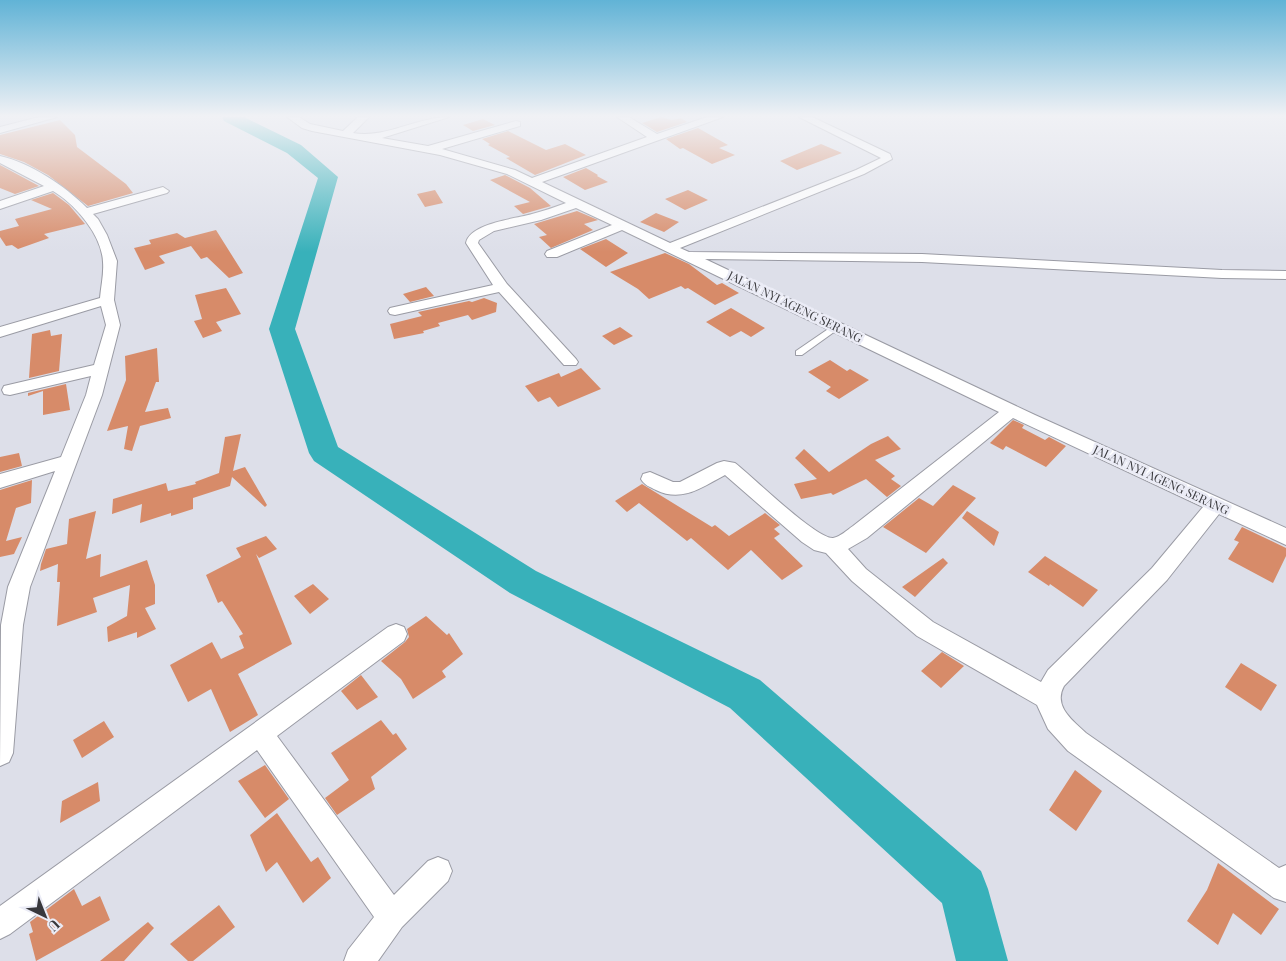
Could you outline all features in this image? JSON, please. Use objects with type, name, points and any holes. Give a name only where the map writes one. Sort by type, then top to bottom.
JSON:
[{"type":"street","points":[[0,753],[12,626],[19,587],[94,395],[113,325],[107,300],[110,261],[101,235],[86,212],[55,186],[8,162]]},
{"type":"street","name":"JALAN NYI AGENG SERANG","points":[[478,162],[491,165],[578,203],[1011,410],[1286,537]]},
{"type":"street","points":[[532,182],[589,162]]},
{"type":"street","points":[[670,247],[843,179],[881,162]]},
{"type":"street","points":[[0,205],[55,186]]},
{"type":"street","points":[[86,212],[163,191]]},
{"type":"street","points":[[570,362],[502,287],[472,243],[473,238],[490,228],[538,217],[578,203]]},
{"type":"street","points":[[552,254],[623,225]]},
{"type":"street","points":[[688,256],[922,258],[1222,274],[1286,275]]},
{"type":"street","points":[[395,311],[502,287]]},
{"type":"street","points":[[0,332],[107,300]]},
{"type":"street","points":[[10,390],[102,368]]},
{"type":"street","points":[[650,479],[670,490],[676,490],[683,489],[724,468],[728,468],[810,538],[820,544],[832,546],[860,532],[1011,410]]},
{"type":"street","points":[[0,481],[68,461]]},
{"type":"street","points":[[1215,505],[1194,536],[1109,627],[1056,678],[1049,687],[1046,698],[1050,710],[1061,727],[1077,742],[1285,886]]},
{"type":"street","points":[[832,546],[859,575],[925,629],[1046,698]]},
{"type":"street","points":[[0,924],[396,634]]},
{"type":"street","points":[[260,733],[392,917]]},
{"type":"street","points":[[359,961],[392,917],[438,871]]},
{"type":"lane","points":[[799,353],[836,327]]},
{"type":"building","points":[[24,162],[97,162],[126,184],[133,193],[88,206],[48,175]]},
{"type":"building","points":[[513,162],[569,162],[535,175]]},
{"type":"building","points":[[782,162],[819,162],[797,170]]},
{"type":"building","points":[[0,165],[39,186],[15,194],[0,188]]},
{"type":"building","points":[[586,168],[608,182],[585,190],[563,177]]},
{"type":"building","points":[[505,175],[530,188],[551,206],[523,214],[514,206],[530,202],[490,180]]},
{"type":"building","points":[[435,190],[443,203],[425,207],[417,194]]},
{"type":"building","points":[[688,190],[708,200],[685,210],[665,199]]},
{"type":"building","points":[[53,193],[69,205],[85,224],[44,234],[49,238],[18,249],[12,245],[6,246],[0,237],[0,231],[19,226],[15,219],[52,209],[31,200]]},
{"type":"building","points":[[577,211],[598,220],[584,224],[593,230],[551,248],[539,237],[547,235],[534,224]]},
{"type":"building","points":[[656,213],[679,222],[664,232],[640,222]]},
{"type":"building","points":[[216,230],[243,273],[229,278],[207,257],[201,259],[191,246],[159,256],[165,263],[145,270],[134,248],[151,244],[149,240],[177,233],[185,238]]},
{"type":"building","points":[[606,239],[628,253],[606,267],[580,249]]},
{"type":"building","points":[[665,253],[689,264],[717,285],[722,283],[739,293],[715,305],[688,288],[685,289],[681,286],[649,299],[638,289],[610,272]]},
{"type":"building","points":[[426,287],[434,296],[410,302],[403,294]]},
{"type":"building","points":[[226,288],[241,314],[216,322],[222,331],[203,338],[194,321],[202,319],[195,295]]},
{"type":"building","points":[[484,298],[497,303],[496,312],[472,320],[468,315],[438,323],[440,326],[423,331],[424,333],[394,339],[390,324],[422,316],[418,312]]},
{"type":"building","points":[[731,308],[765,328],[751,337],[741,331],[730,337],[706,322]]},
{"type":"building","points":[[620,327],[633,336],[614,345],[602,336]]},
{"type":"building","points":[[50,330],[51,336],[62,334],[59,371],[29,378],[32,334]]},
{"type":"building","points":[[157,348],[159,382],[156,382],[145,412],[168,408],[171,418],[140,426],[132,451],[124,449],[128,426],[107,431],[126,380],[125,356]]},
{"type":"building","points":[[830,360],[847,371],[850,369],[869,380],[839,399],[826,391],[831,387],[808,372]]},
{"type":"building","points":[[581,368],[601,389],[558,407],[550,397],[538,402],[525,386],[559,373],[561,377]]},
{"type":"building","points":[[66,384],[70,410],[43,415],[43,391],[28,396],[28,393]]},
{"type":"building","points":[[1013,420],[1024,425],[1022,428],[1045,440],[1049,437],[1066,446],[1046,467],[1006,446],[1003,450],[990,443]]},
{"type":"building","points":[[241,434],[233,471],[245,467],[267,505],[265,507],[232,477],[230,486],[193,498],[193,509],[171,516],[171,513],[140,523],[142,504],[112,514],[113,499],[166,483],[168,491],[196,484],[195,482],[219,473],[225,437]]},
{"type":"building","points":[[888,436],[901,449],[875,460],[895,476],[891,479],[901,486],[887,497],[866,479],[833,495],[831,493],[801,499],[794,484],[817,479],[795,458],[804,449],[829,472],[871,444]]},
{"type":"building","points":[[19,453],[22,466],[0,472],[0,457]]},
{"type":"building","points":[[32,480],[31,503],[16,508],[6,541],[22,537],[14,554],[0,557],[0,490]]},
{"type":"building","points":[[642,484],[712,527],[715,525],[729,536],[765,513],[780,525],[774,529],[780,534],[774,538],[803,566],[782,580],[751,550],[728,570],[691,538],[687,541],[639,503],[627,512],[615,501]]},
{"type":"building","points":[[953,485],[976,498],[926,553],[883,527],[919,498],[933,506]]},
{"type":"building","points":[[96,511],[86,559],[101,554],[100,577],[147,560],[155,585],[155,604],[145,608],[156,629],[137,638],[137,632],[108,642],[107,627],[127,616],[130,585],[93,598],[97,612],[57,626],[60,582],[57,582],[58,564],[40,571],[46,549],[67,544],[69,519]]},
{"type":"building","points":[[967,511],[999,532],[994,546],[962,518]]},
{"type":"building","points":[[1242,527],[1286,548],[1286,556],[1273,583],[1228,559],[1239,542],[1234,540]]},
{"type":"building","points":[[266,536],[277,549],[259,558],[256,554],[292,644],[238,674],[258,715],[230,732],[211,689],[188,702],[170,665],[212,642],[221,659],[244,648],[239,636],[243,634],[222,601],[218,603],[206,575],[241,557],[236,548]]},
{"type":"building","points":[[1045,556],[1098,590],[1083,607],[1050,584],[1049,586],[1028,572]]},
{"type":"building","points":[[943,558],[948,563],[915,597],[902,587]]},
{"type":"building","points":[[313,584],[329,599],[310,614],[294,596]]},
{"type":"building","points":[[426,616],[447,635],[449,633],[463,654],[442,671],[446,677],[413,699],[401,679],[381,661],[405,642],[409,637],[407,629]]},
{"type":"building","points":[[942,652],[964,666],[941,688],[921,671]]},
{"type":"building","points":[[1241,663],[1277,685],[1261,711],[1225,687]]},
{"type":"building","points":[[361,675],[378,697],[357,710],[341,691]]},
{"type":"building","points":[[381,720],[393,735],[396,733],[407,749],[371,777],[375,789],[337,815],[325,798],[349,780],[331,753]]},
{"type":"building","points":[[104,721],[114,737],[82,758],[73,740]]},
{"type":"building","points":[[265,765],[289,799],[265,818],[238,781]]},
{"type":"building","points":[[1075,770],[1102,791],[1076,831],[1049,810]]},
{"type":"building","points":[[98,782],[100,801],[60,823],[62,801]]},
{"type":"building","points":[[277,813],[311,862],[318,857],[331,878],[303,903],[277,862],[266,872],[250,835]]},
{"type":"building","points":[[1218,863],[1279,909],[1261,935],[1233,913],[1218,945],[1187,921],[1207,890]]},
{"type":"building","points":[[74,889],[82,906],[100,896],[110,920],[36,961],[29,934],[33,932],[30,922]]},
{"type":"building","points":[[219,905],[235,927],[193,961],[188,961],[170,944]]},
{"type":"building","points":[[148,922],[154,928],[124,961],[100,961]]},
{"type":"waterway","points":[[310,162],[328,177],[282,329],[325,453],[523,582],[745,694],[963,889],[982,961]]}]
